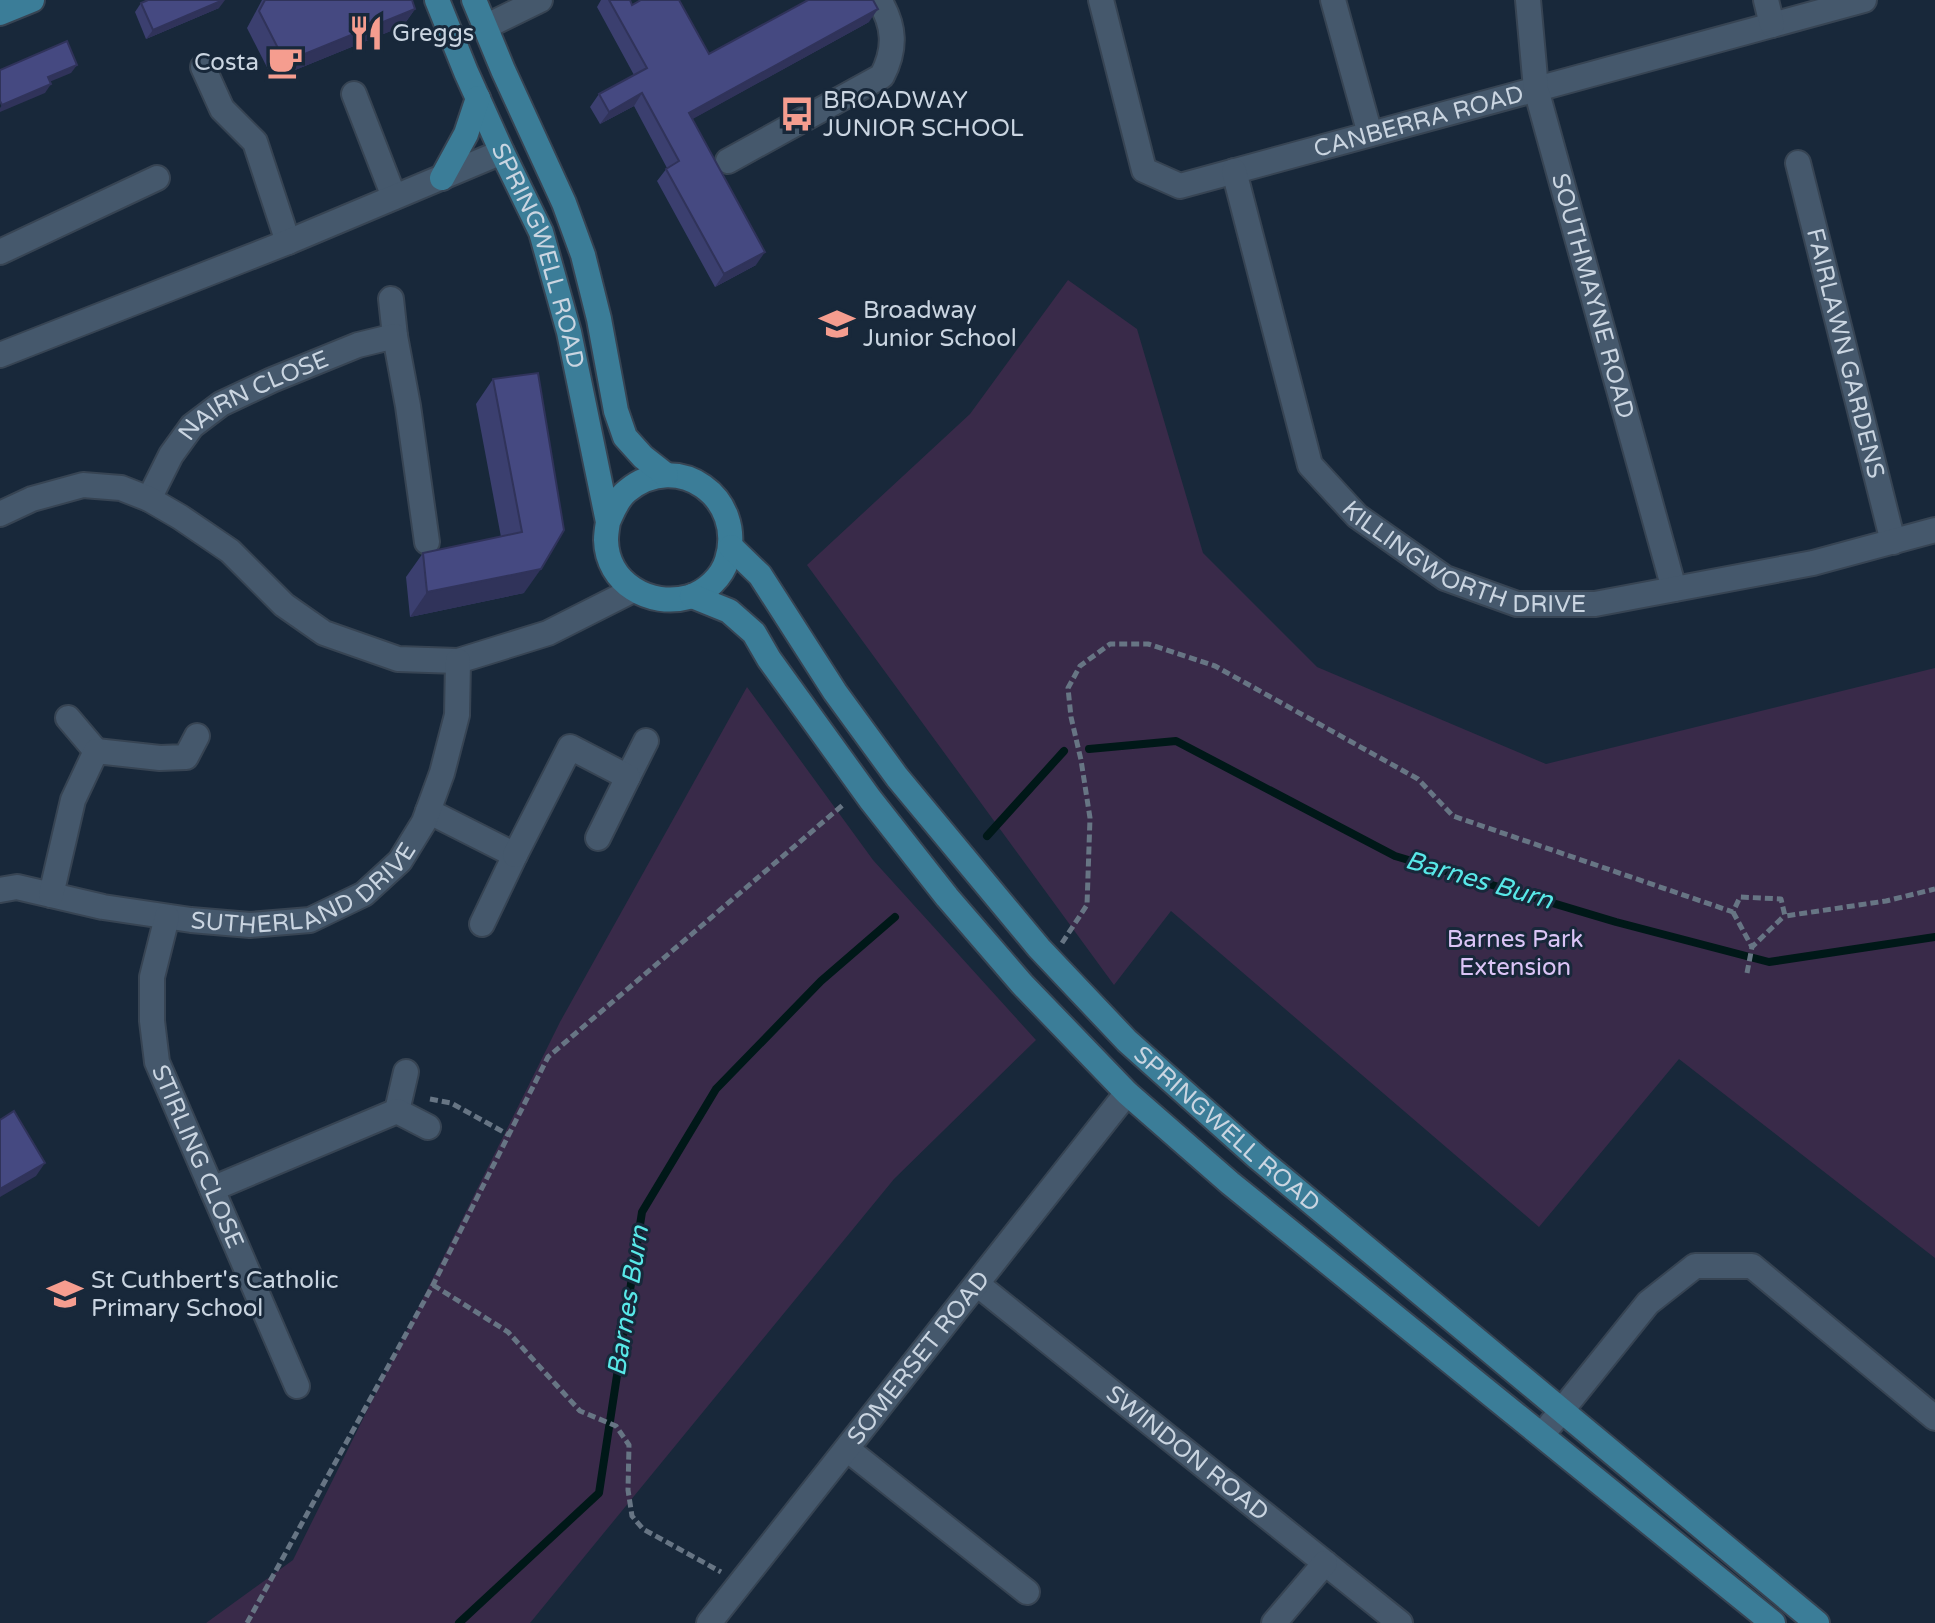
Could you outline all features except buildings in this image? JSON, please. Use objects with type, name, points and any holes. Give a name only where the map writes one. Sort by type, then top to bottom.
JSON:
[{"type":"main road","points":[[0,13],[32,0]]},
{"type":"main road","name":"SPRINGWELL ROAD","points":[[437,0],[502,152],[541,232],[569,332],[608,522],[606,542],[617,574],[633,590],[660,600],[692,596],[729,611],[754,633],[769,659],[862,788],[947,897],[1013,973],[1127,1093],[1230,1183],[1773,1623]]},
{"type":"main road","name":"SPRINGWELL ROAD","points":[[474,0],[564,203],[583,255],[599,319],[616,411],[625,437],[643,457],[666,475],[700,483],[721,503],[731,529],[731,547],[760,575],[835,692],[897,777],[1050,960],[1127,1041],[1257,1157],[1817,1623]]},
{"type":"main road","points":[[442,178],[466,134],[478,98]]},
{"type":"main road","points":[[608,522],[617,502],[627,491],[650,478],[666,475]]},
{"type":"main road","points":[[692,596],[714,582],[725,568],[731,547]]},
{"type":"main road","points":[[1127,1093],[1154,1065]]},
{"type":"street","points":[[485,27],[540,0]]},
{"type":"street","points":[[728,161],[882,76],[893,39],[879,0]]},
{"type":"street","name":"CANBERRA ROAD","points":[[1101,0],[1144,170],[1180,186],[1864,0]]},
{"type":"street","points":[[1333,0],[1370,134]]},
{"type":"street","name":"SOUTHMAYNE ROAD","points":[[1528,0],[1536,89],[1674,589]]},
{"type":"street","points":[[1766,0],[1772,25]]},
{"type":"street","points":[[203,67],[222,109],[255,142],[288,242]]},
{"type":"street","points":[[354,94],[394,197]]},
{"type":"street","points":[[0,355],[288,242],[502,152]]},
{"type":"street","name":"FAIRLAWN GARDENS","points":[[1798,163],[1893,542]]},
{"type":"street","name":"KILLINGWORTH DRIVE","points":[[1234,171],[1310,465],[1357,516],[1445,578],[1517,604],[1595,604],[1813,563],[1935,530]]},
{"type":"street","points":[[0,252],[157,178]]},
{"type":"street","points":[[391,299],[427,542]]},
{"type":"street","name":"NAIRN CLOSE","points":[[149,499],[171,455],[192,426],[221,404],[358,345],[395,336]]},
{"type":"street","points":[[0,514],[32,499],[83,485],[121,488],[149,499],[230,551],[284,605],[324,633],[398,659],[458,661],[548,633],[633,590]]},
{"type":"street","name":"SUTHERLAND DRIVE","points":[[0,890],[17,887],[103,907],[250,925],[310,920],[364,894],[400,861],[424,822],[442,773],[457,715],[458,661]]},
{"type":"street","points":[[68,718],[96,751],[160,758],[186,757],[197,736]]},
{"type":"street","points":[[598,838],[646,741]]},
{"type":"street","points":[[482,924],[570,747],[628,777]]},
{"type":"street","points":[[51,895],[73,800],[96,751]]},
{"type":"street","points":[[428,811],[515,855]]},
{"type":"street","name":"STIRLING CLOSE","points":[[167,917],[152,977],[152,1021],[157,1062],[297,1386]]},
{"type":"street","points":[[212,1189],[402,1092],[428,1127]]},
{"type":"street","name":"SOMERSET ROAD","points":[[709,1623],[1127,1093]]},
{"type":"street","points":[[1542,1435],[1648,1303],[1695,1266],[1752,1266],[1935,1418]]},
{"type":"street","name":"SWINDON ROAD","points":[[977,1284],[1400,1623]]},
{"type":"street","points":[[847,1449],[1027,1592]]},
{"type":"street","points":[[1274,1623],[1325,1563]]},
{"type":"path","points":[[1050,960],[1087,905],[1090,818],[1068,688],[1080,666],[1110,644],[1148,644],[1215,666],[1418,779],[1453,816],[1733,912],[1752,947]]},
{"type":"path","points":[[247,1623],[433,1285],[548,1057],[862,788]]},
{"type":"path","points":[[1747,973],[1752,947],[1785,916],[1886,901],[1935,889]]},
{"type":"path","points":[[1733,912],[1740,897],[1781,899],[1785,916]]},
{"type":"path","points":[[402,1092],[451,1103],[509,1135]]},
{"type":"path","points":[[433,1285],[508,1332],[580,1411],[616,1426],[629,1445],[628,1490],[632,1516],[643,1529],[741,1583]]},
{"type":"green space","name":"Barnes Park Extension","points":[[1068,280],[1137,329],[1203,553],[1317,667],[1546,764],[1935,668],[1935,1258],[1679,1059],[1539,1227],[1171,911],[1114,985],[807,565],[970,414]]},
{"type":"green space","points":[[747,687],[873,860],[1036,1040],[894,1179],[530,1623],[206,1623],[293,1560],[560,1022]]},
{"type":"waterway","name":"Barnes Burn","points":[[1089,749],[1176,741],[1395,856],[1616,922],[1769,962],[1935,937]]},
{"type":"waterway","points":[[987,836],[1064,751]]},
{"type":"waterway","name":"Barnes Burn","points":[[459,1623],[599,1493],[642,1212],[716,1089],[821,981],[895,917]]},
{"type":"place","name":"Greggs","points":[[366,33]]},
{"type":"place","name":"Costa","points":[[285,62]]},
{"type":"place","name":"BROADWAY JUNIOR SCHOOL","points":[[797,114]]},
{"type":"place","name":"Broadway Junior School","points":[[837,324]]},
{"type":"place","name":"St Cuthbert's Catholic Primary School","points":[[65,1294]]}]
